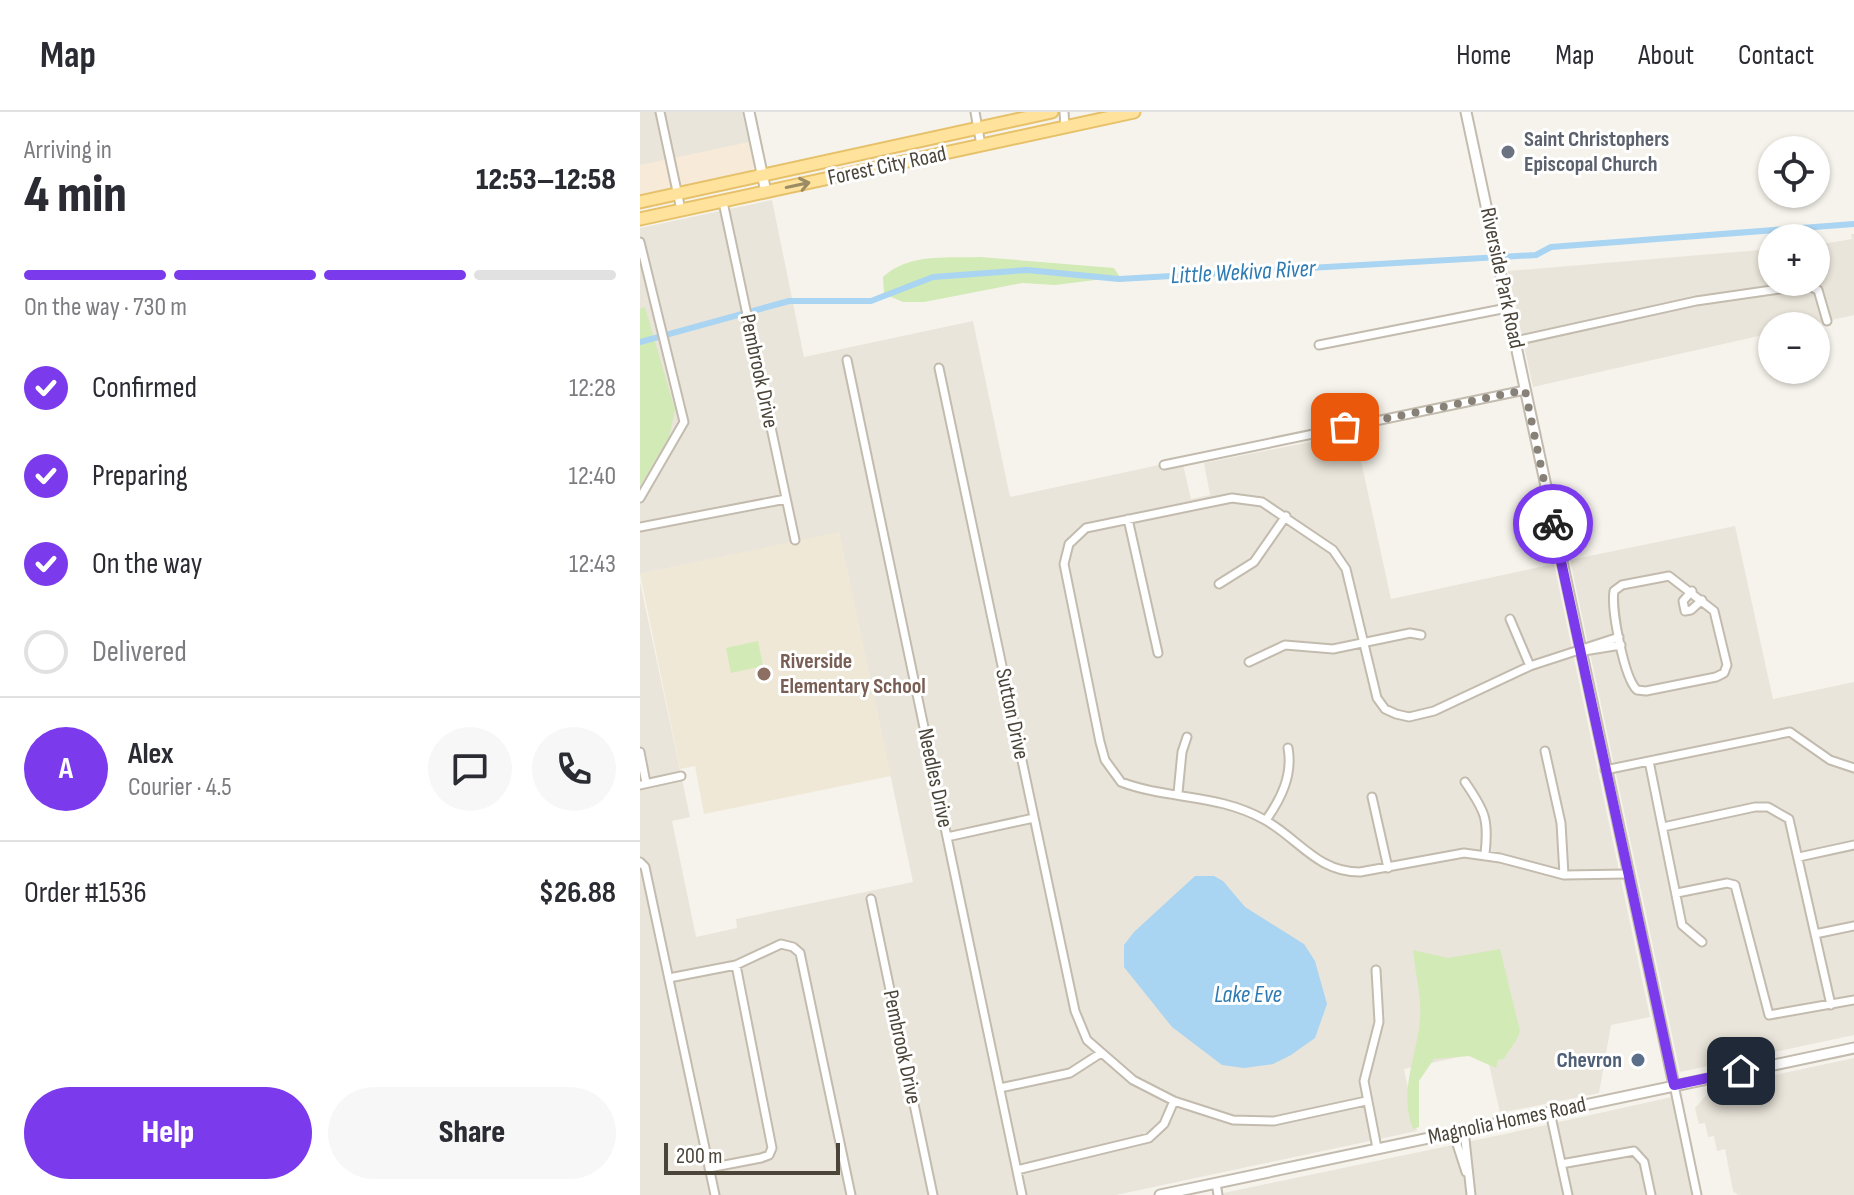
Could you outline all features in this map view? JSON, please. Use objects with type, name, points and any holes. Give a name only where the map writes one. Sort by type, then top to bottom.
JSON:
[{"type":"main road","name":"Forest City Road","points":[[640,202],[1052,112]]},
{"type":"main road","name":"Forest City Road","points":[[640,219],[1134,112]]},
{"type":"main road","points":[[723,202],[728,188],[739,181]]},
{"type":"street","points":[[660,112],[681,210]]},
{"type":"street","points":[[749,112],[766,192]]},
{"type":"street","points":[[975,112],[981,145]]},
{"type":"street","points":[[1064,112],[1065,127]]},
{"type":"street","name":"Riverside Park Road","points":[[1466,112],[1697,1195]]},
{"type":"street","name":"Pembrook Drive","points":[[723,202],[795,540]]},
{"type":"street","points":[[640,242],[684,422],[679,436],[640,498]]},
{"type":"street","points":[[1515,341],[1696,301],[1807,285],[1818,290],[1824,312]]},
{"type":"street","points":[[1319,345],[1507,308]]},
{"type":"street","name":"Needles Drive","points":[[847,360],[1022,1195]]},
{"type":"street","name":"Sutton Drive","points":[[939,368],[1075,1011],[1087,1040],[1133,1080],[1174,1101],[1233,1120],[1255,1123],[1366,1101]]},
{"type":"street","points":[[1164,465],[1525,390]]},
{"type":"street","points":[[1620,641],[1530,666],[1451,706],[1409,717],[1385,709],[1377,698],[1346,569],[1333,550],[1262,502],[1232,498],[1086,528],[1075,535],[1064,564],[1105,760],[1121,782],[1237,808],[1266,820],[1329,867],[1360,872],[1440,856],[1485,854],[1564,875],[1627,874]]},
{"type":"street","points":[[640,527],[786,499]]},
{"type":"street","points":[[1219,584],[1254,562],[1286,516]]},
{"type":"street","points":[[1128,519],[1158,653]]},
{"type":"street","points":[[1669,576],[1692,591],[1719,620],[1726,655],[1724,673],[1646,691],[1637,690],[1628,677],[1620,641],[1613,600],[1619,587],[1669,576]]},
{"type":"street","points":[[1692,591],[1683,601],[1685,611],[1691,610],[1702,600]]},
{"type":"street","points":[[1510,619],[1530,666]]},
{"type":"street","points":[[1249,662],[1285,645],[1333,649],[1410,633],[1421,635]]},
{"type":"street","points":[[1605,770],[1790,732],[1830,760],[1854,768]]},
{"type":"street","points":[[1178,793],[1182,752],[1187,737]]},
{"type":"street","points":[[1266,820],[1283,792],[1291,763],[1288,748]]},
{"type":"street","points":[[1545,751],[1561,823],[1564,875]]},
{"type":"street","points":[[640,752],[643,784],[681,776]]},
{"type":"street","points":[[1649,761],[1682,925],[1702,942]]},
{"type":"street","points":[[1465,782],[1484,808],[1487,822],[1485,854]]},
{"type":"street","points":[[1372,797],[1388,868]]},
{"type":"street","points":[[1663,827],[1768,807],[1789,819],[1831,1005]]},
{"type":"street","points":[[947,837],[1034,818]]},
{"type":"street","points":[[1799,857],[1854,845]]},
{"type":"street","points":[[640,862],[669,978],[715,1195]]},
{"type":"street","points":[[1677,893],[1727,883],[1735,885],[1740,894],[1769,1015],[1854,1000]]},
{"type":"street","name":"Pembrook Drive","points":[[871,899],[933,1195]]},
{"type":"street","points":[[1815,934],[1854,926]]},
{"type":"street","points":[[669,978],[736,965],[781,944],[793,947],[800,953],[851,1195]]},
{"type":"street","points":[[709,1168],[761,1158],[772,1148],[736,965]]},
{"type":"street","points":[[1376,970],[1379,1022],[1366,1067],[1366,1101],[1377,1148]]},
{"type":"street","name":"Magnolia Homes Road","points":[[1160,1195],[1854,1048]]},
{"type":"street","points":[[1000,1088],[1070,1073],[1101,1053]]},
{"type":"street","points":[[1017,1170],[1149,1138],[1164,1124],[1174,1101]]},
{"type":"street","points":[[1550,1112],[1568,1195]]},
{"type":"street","points":[[1458,1131],[1467,1149],[1471,1195]]},
{"type":"street","points":[[1458,1131],[1457,1151],[1469,1178]]},
{"type":"street","points":[[1457,1151],[1467,1149]]},
{"type":"street","points":[[1561,1164],[1634,1151],[1644,1162],[1651,1195]]},
{"type":"street","points":[[1216,1183],[1218,1195]]},
{"type":"shaded area","points":[[640,112],[742,112],[754,166],[750,171],[640,194]]},
{"type":"shaded area","points":[[749,142],[754,166],[750,171],[640,194],[640,165]]},
{"type":"shaded area","points":[[772,200],[804,357],[973,321],[1010,497],[1182,460],[1191,499],[1210,495],[1204,463],[1355,433],[1391,599],[1554,564],[1650,1017],[1611,1025],[1599,1093],[1500,1113],[1486,1051],[1404,1069],[1417,1131],[1116,1195],[640,1195],[640,582],[690,817],[672,821],[696,937],[737,928],[736,919],[913,882],[839,533],[640,574],[640,228]]},
{"type":"shaded area","points":[[1851,234],[1854,234],[1854,315],[1830,320],[1830,312],[1758,312],[1758,336],[1533,387],[1508,271],[1758,250],[1758,296],[1830,296],[1830,243],[1852,239]]},
{"type":"shaded area","points":[[1735,526],[1773,699],[1854,682],[1854,1035],[1680,1072],[1570,560]]},
{"type":"shaded area","name":"Riverside Elementary School","points":[[839,532],[891,776],[704,814],[695,766],[680,769],[640,574]]},
{"type":"shaded area","points":[[1854,1058],[1854,1195],[1738,1195],[1733,1191],[1725,1149],[1717,1151],[1714,1136],[1708,1137],[1705,1123],[1699,1124],[1695,1108],[1709,1092],[1724,1086]]},
{"type":"shaded area","points":[[1672,1097],[1693,1195],[1214,1195],[1505,1134]]},
{"type":"green space","points":[[980,257],[1114,268],[1120,277],[1055,285],[1022,283],[924,302],[903,302],[884,294],[883,277],[904,264],[928,258]]},
{"type":"green space","points":[[645,307],[675,410],[669,437],[640,486],[640,309]]},
{"type":"green space","points":[[758,641],[763,666],[731,673],[726,648]]},
{"type":"green space","points":[[1500,949],[1520,1031],[1517,1039],[1504,1059],[1498,1060],[1496,1068],[1469,1056],[1434,1059],[1419,1081],[1419,1127],[1413,1129],[1407,1101],[1420,1011],[1413,950],[1448,958]]},
{"type":"water","name":"Lake Eve","points":[[1195,876],[1214,876],[1223,881],[1245,907],[1304,944],[1315,961],[1327,1004],[1315,1038],[1273,1064],[1244,1068],[1222,1065],[1172,1027],[1124,967],[1124,945],[1134,932]]},
{"type":"waterway","name":"Little Wekiva River","points":[[640,342],[789,301],[871,301],[933,277],[1027,270],[1119,279],[1536,255],[1551,247],[1854,224]]},
{"type":"way so far","points":[[1345,427],[1525,390],[1553,524]]},
{"type":"place","name":"Saint Christophers Episcopal Church","points":[[1508,152]]},
{"type":"place","name":"Riverside Elementary School","points":[[764,674]]},
{"type":"place","name":"Chevron","points":[[1638,1060]]},
{"type":"route","points":[[1553,524],[1674,1085],[1741,1071]]}]
